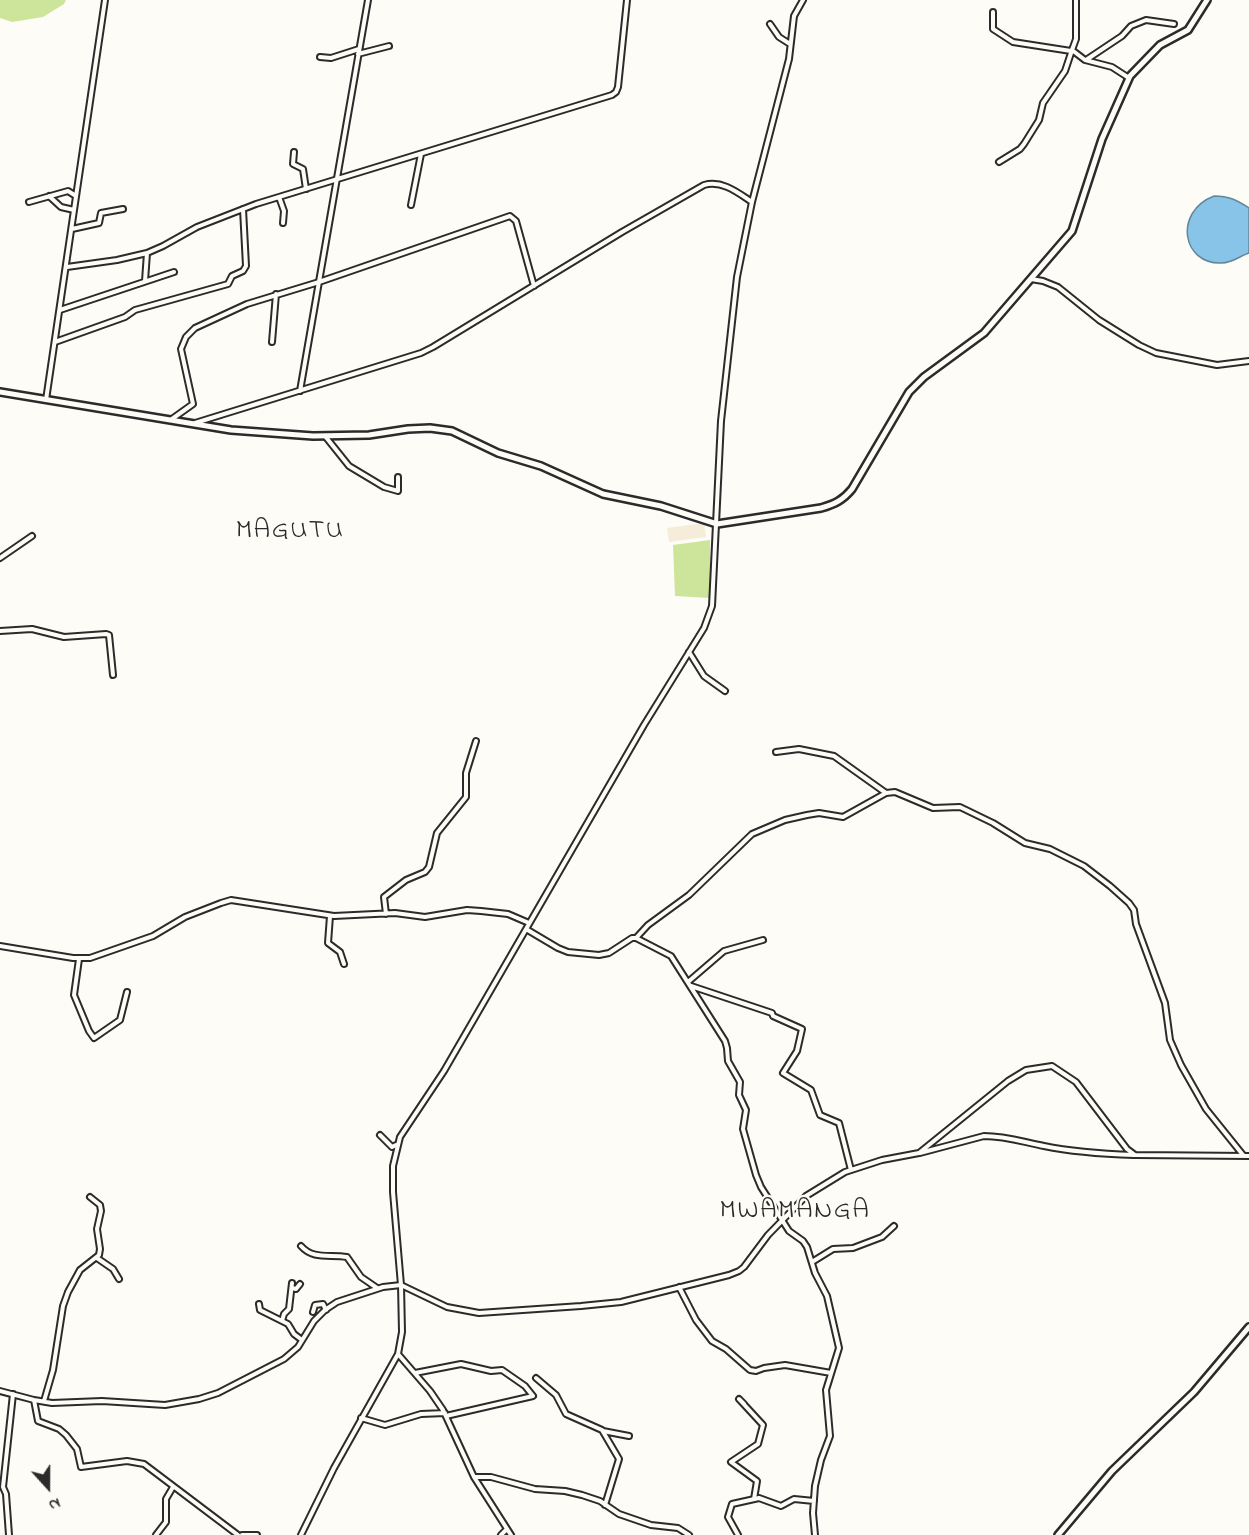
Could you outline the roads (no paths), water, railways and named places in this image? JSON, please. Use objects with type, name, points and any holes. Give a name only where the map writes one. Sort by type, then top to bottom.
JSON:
[{"type":"street","points":[[46,401],[105,0]]},
{"type":"street","points":[[300,391],[368,0]]},
{"type":"street","points":[[67,267],[147,253],[197,228],[243,209],[604,98],[616,92],[627,0]]},
{"type":"street","points":[[301,1535],[334,1468],[398,1354],[402,1332],[401,1285],[393,1166],[400,1137],[444,1071],[644,725],[704,628],[712,606],[721,421],[737,277],[752,202],[789,59],[794,16],[803,0]]},
{"type":"street","points":[[999,162],[1024,144],[1039,120],[1043,103],[1070,61],[1076,39],[1076,0]]},
{"type":"street","points":[[0,392],[231,430],[325,436],[369,435],[430,428],[452,431],[498,453],[542,466],[603,494],[661,507],[717,524],[821,508],[844,499],[909,392],[924,377],[984,333],[1072,231],[1102,140],[1129,78],[1160,45],[1188,30],[1207,0]]},
{"type":"street","points":[[993,12],[993,29],[1005,39],[1072,50],[1085,60],[1112,67],[1129,78]]},
{"type":"street","points":[[1085,60],[1122,36],[1131,26],[1146,20],[1174,24]]},
{"type":"street","points":[[770,24],[779,37],[790,44]]},
{"type":"street","points":[[358,54],[389,46]]},
{"type":"street","points":[[320,57],[331,58],[359,49]]},
{"type":"street","points":[[294,152],[293,164],[303,169],[306,189]]},
{"type":"street","points":[[411,205],[421,154]]},
{"type":"street","points":[[194,423],[421,353],[704,185],[712,183],[734,190],[752,202]]},
{"type":"street","points":[[29,202],[68,190],[76,196]]},
{"type":"street","points":[[48,196],[61,207],[74,210]]},
{"type":"street","points":[[279,197],[284,211],[283,223]]},
{"type":"street","points":[[72,230],[99,223],[101,213],[123,209]]},
{"type":"street","points":[[55,343],[125,317],[135,310],[228,284],[232,276],[243,271],[246,266],[243,209]]},
{"type":"street","points":[[172,419],[193,404],[181,349],[190,331],[231,309],[319,282],[510,216],[516,221],[534,286]]},
{"type":"street","points":[[145,281],[147,253]]},
{"type":"street","points":[[60,310],[174,272]]},
{"type":"street","points":[[1031,279],[1050,283],[1099,320],[1156,353],[1217,365],[1249,361]]},
{"type":"street","points":[[272,342],[276,294]]},
{"type":"street","points":[[325,436],[349,466],[384,487],[398,491],[398,477]]},
{"type":"street","points":[[0,558],[32,536]]},
{"type":"street","points":[[0,631],[32,629],[64,637],[106,633],[109,636],[113,675]]},
{"type":"street","points":[[689,652],[704,676],[725,691]]},
{"type":"street","points":[[386,914],[384,897],[406,880],[425,872],[429,867],[437,833],[466,797],[466,773],[476,741]]},
{"type":"street","points":[[776,753],[799,749],[834,756],[886,793]]},
{"type":"street","points":[[526,929],[568,952],[606,955],[628,940],[636,938],[648,925],[689,895],[752,834],[785,820],[819,813],[843,818],[886,793],[896,792],[933,808],[960,807],[993,823],[1025,843],[1050,849],[1084,866],[1130,903],[1166,1003],[1170,1040],[1177,1056],[1208,1112],[1243,1155]]},
{"type":"street","points":[[0,946],[90,958],[146,938],[185,917],[231,900],[330,916],[386,914],[425,917],[481,910],[508,914],[529,923]]},
{"type":"street","points":[[330,916],[328,943],[339,952],[344,964]]},
{"type":"street","points":[[636,938],[668,953],[725,1041],[728,1061],[740,1082],[739,1095],[746,1110],[743,1128],[756,1175],[789,1231],[803,1240],[815,1273],[827,1296],[839,1348],[826,1390],[830,1436],[821,1460],[814,1501],[815,1535]]},
{"type":"street","points":[[690,984],[724,951],[763,940]]},
{"type":"street","points":[[79,958],[74,995],[94,1038],[120,1020],[127,992]]},
{"type":"street","points":[[690,984],[772,1013],[773,1016],[802,1029],[797,1051],[783,1073],[811,1090],[820,1115],[839,1123],[851,1170]]},
{"type":"street","points":[[919,1153],[1008,1081],[1026,1070],[1052,1066],[1076,1082],[1127,1149],[1135,1155]]},
{"type":"street","points":[[380,1134],[392,1147],[397,1145]]},
{"type":"street","points":[[0,1391],[44,1401],[102,1401],[165,1405],[218,1394],[284,1359],[298,1347],[314,1321],[337,1302],[378,1289],[401,1285],[447,1307],[479,1312],[621,1302],[679,1287],[740,1271],[768,1235],[806,1196],[851,1170],[882,1160],[984,1136],[1015,1138],[1061,1149],[1135,1155],[1249,1156]]},
{"type":"street","points":[[44,1401],[53,1370],[63,1306],[68,1292],[80,1270],[97,1258],[100,1248],[98,1229],[101,1210],[97,1201],[90,1197]]},
{"type":"street","points":[[812,1262],[833,1249],[853,1248],[882,1237],[894,1226]]},
{"type":"street","points":[[300,1246],[307,1253],[319,1256],[334,1254],[347,1257],[361,1276],[378,1289]]},
{"type":"street","points":[[97,1258],[113,1269],[119,1279]]},
{"type":"street","points":[[282,1321],[289,1309],[292,1286],[296,1289],[300,1284]]},
{"type":"street","points":[[679,1287],[696,1320],[712,1341],[726,1349],[752,1371],[785,1365],[831,1373]]},
{"type":"street","points":[[259,1304],[260,1310],[288,1324],[294,1334],[302,1340]]},
{"type":"street","points":[[313,1312],[315,1305],[324,1304],[326,1310]]},
{"type":"street","points":[[1058,1535],[1112,1471],[1194,1392],[1249,1327]]},
{"type":"street","points":[[398,1354],[446,1414],[474,1477],[511,1535]]},
{"type":"street","points":[[361,1418],[385,1425],[421,1414],[446,1414],[533,1396],[525,1386],[502,1370],[491,1371],[461,1364],[415,1373]]},
{"type":"street","points":[[536,1378],[556,1395],[566,1414],[602,1430],[629,1436]]},
{"type":"street","points":[[9,1535],[6,1494],[3,1486],[13,1394]]},
{"type":"street","points":[[744,1404],[739,1399],[763,1425],[758,1444],[731,1462],[757,1481],[754,1499]]},
{"type":"street","points":[[34,1400],[38,1421],[59,1429],[66,1435],[77,1449],[81,1467],[136,1462],[144,1464],[240,1535],[257,1535]]},
{"type":"street","points":[[602,1430],[619,1459],[605,1504]]},
{"type":"street","points":[[474,1477],[491,1477],[535,1489],[565,1491],[582,1495],[605,1504],[619,1514],[651,1525],[678,1528],[689,1535]]},
{"type":"street","points":[[156,1535],[166,1522],[166,1499],[173,1487]]},
{"type":"street","points":[[738,1535],[728,1517],[732,1504],[759,1498],[781,1506],[795,1499],[814,1501]]},
{"type":"street","points":[[501,1535],[507,1529]]},
{"type":"water","points":[[1214,196],[1233,199],[1249,208],[1249,253],[1226,263],[1208,261],[1198,256],[1191,247],[1188,236],[1188,225],[1192,214],[1201,204]]},
{"type":"district","name":"MAGUTU","points":[[290,533]]},
{"type":"district","name":"MWAMANGA","points":[[795,1213]]}]
